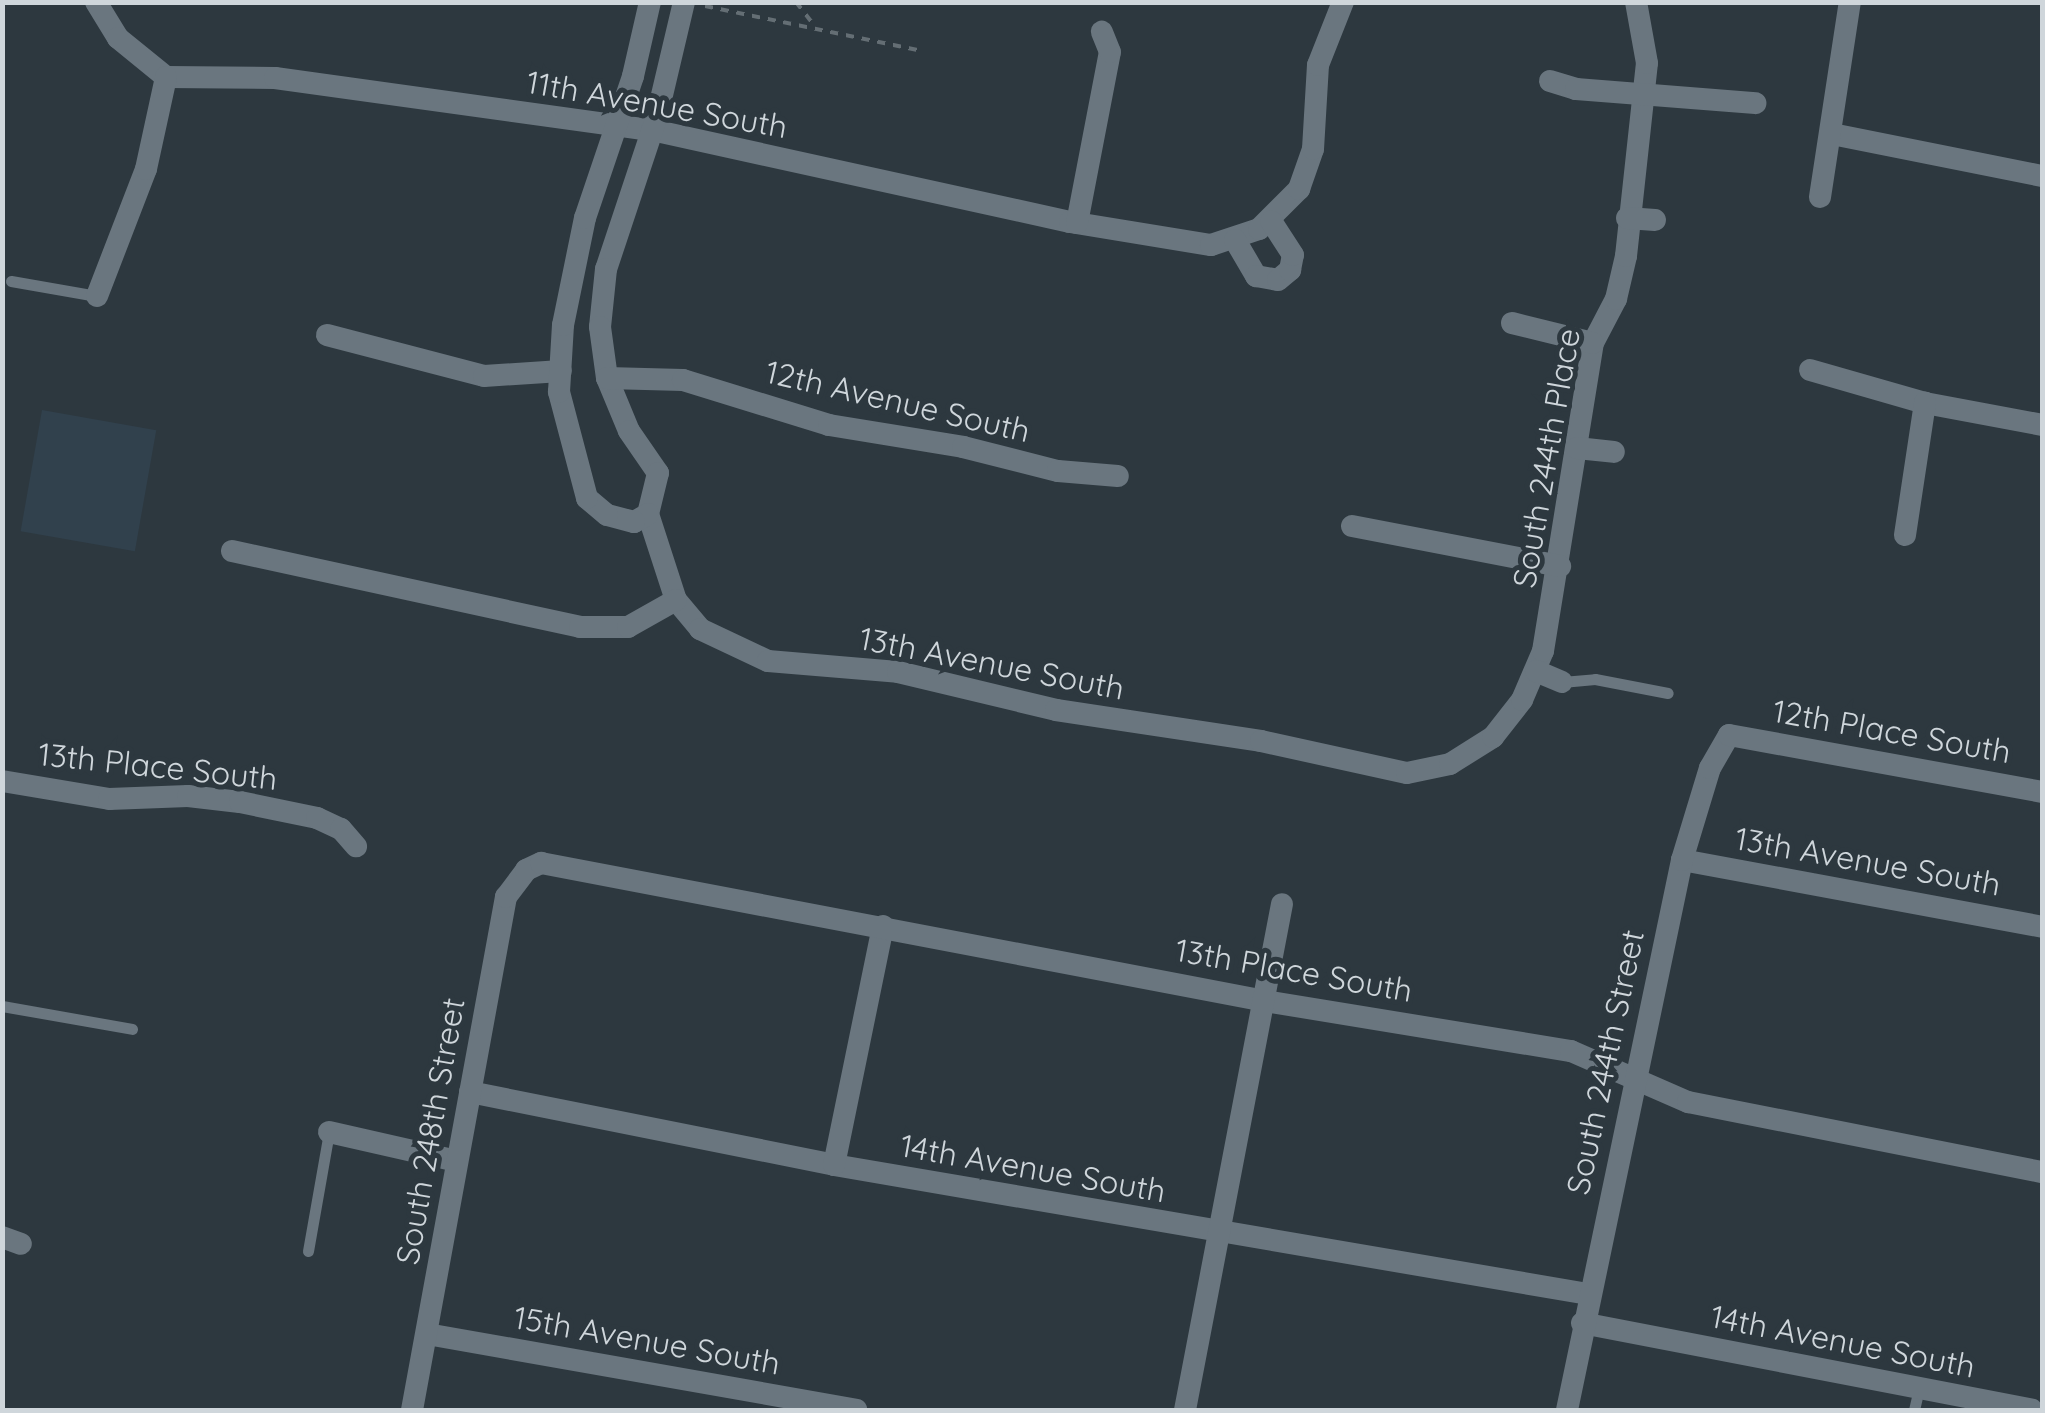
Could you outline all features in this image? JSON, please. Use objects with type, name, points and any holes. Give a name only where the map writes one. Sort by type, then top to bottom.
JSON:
[{"type":"street","points":[[96,2],[118,38],[166,76],[146,168],[97,296]]},
{"type":"street","points":[[648,514],[634,522],[607,515],[587,498],[566,436],[561,371],[582,236],[650,2]]},
{"type":"street","points":[[1271,220],[1293,256],[1284,276],[1270,281],[1256,276],[1242,237],[1271,220],[1308,170],[1318,66],[1343,2]]},
{"type":"street","name":"South 244th Place","points":[[1414,773],[1450,764],[1493,737],[1517,708],[1536,671],[1560,566],[1593,343],[1616,299],[1644,92],[1646,49],[1636,2]]},
{"type":"street","points":[[1820,198],[1850,2]]},
{"type":"street","points":[[232,550],[580,627],[628,627],[676,600],[648,514],[658,473],[628,431],[607,378],[600,327],[606,269],[692,4]]},
{"type":"street","points":[[1077,224],[1110,52],[1102,32]]},
{"type":"street","name":"11th Avenue South","points":[[166,76],[275,78],[652,130],[1077,224],[1187,244],[1242,237]]},
{"type":"street","points":[[1550,81],[1576,89],[1755,103]]},
{"type":"street","points":[[1832,134],[2042,176]]},
{"type":"street","points":[[1627,218],[1655,220]]},
{"type":"street","points":[[1512,323],[1593,343]]},
{"type":"street","points":[[327,335],[484,376],[561,371]]},
{"type":"street","points":[[1810,370],[1924,402],[2042,425]]},
{"type":"street","name":"12th Avenue South","points":[[607,378],[683,380],[829,425],[964,447],[1058,471],[1118,476]]},
{"type":"street","points":[[1905,535],[1924,402]]},
{"type":"street","points":[[1577,448],[1614,452]]},
{"type":"street","points":[[1352,526],[1560,566]]},
{"type":"street","name":"13th Avenue South","points":[[676,600],[700,629],[724,646],[768,661],[898,672],[1056,710],[1414,773]]},
{"type":"street","points":[[1536,671],[1562,682]]},
{"type":"street","name":"12th Place South","points":[[1729,734],[2042,792]]},
{"type":"street","name":"South 244th Street","points":[[1567,1410],[1632,1079],[1682,860],[1710,768],[1729,734]]},
{"type":"street","name":"13th Place South","points":[[2,782],[109,800],[188,796],[240,802],[318,818],[342,829],[356,846]]},
{"type":"street","name":"13th Avenue South","points":[[1682,860],[2042,927]]},
{"type":"street","name":"13th Place South","points":[[526,870],[550,862],[1265,1001],[1570,1052],[1688,1102],[2042,1172]]},
{"type":"street","name":"South 248th Street","points":[[412,1410],[506,897],[526,870]]},
{"type":"street","points":[[1185,1410],[1282,904]]},
{"type":"street","points":[[834,1165],[884,926]]},
{"type":"street","name":"14th Avenue South","points":[[470,1092],[834,1165],[1588,1294]]},
{"type":"street","points":[[329,1132],[457,1161]]},
{"type":"street","name":"14th Avenue South","points":[[1582,1323],[1916,1400],[2032,1410]]},
{"type":"street","name":"15th Avenue South","points":[[426,1334],[856,1410]]},
{"type":"lane","points":[[11,281],[97,296]]},
{"type":"lane","points":[[1562,682],[1595,679],[1668,693]]},
{"type":"lane","points":[[2,1006],[132,1029]]},
{"type":"lane","points":[[308,1251],[329,1132]]},
{"type":"path","points":[[796,2],[816,27]]},
{"type":"path","points":[[692,4],[917,50]]},
{"type":"shaded area","points":[[42,410],[156,430],[135,551],[21,531]]}]
